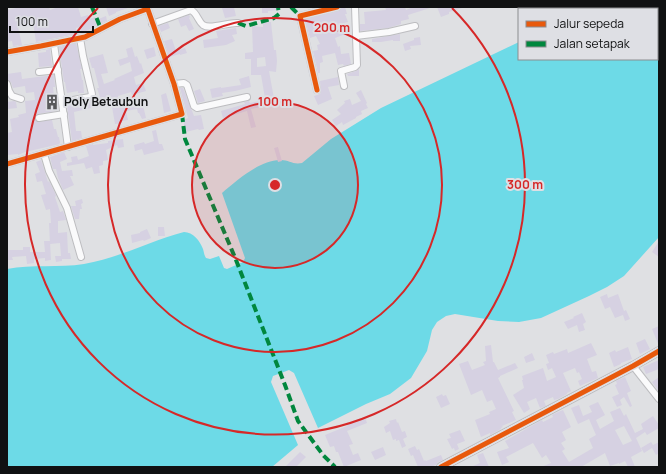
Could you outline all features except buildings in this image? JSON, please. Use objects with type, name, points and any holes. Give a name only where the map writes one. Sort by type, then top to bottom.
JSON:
[{"type":"street","points":[[317,90],[300,16],[337,7]]},
{"type":"street","points":[[344,86],[341,70],[355,67],[357,65],[355,7]]},
{"type":"street","points":[[7,52],[89,36],[120,19],[147,8],[174,84],[182,114],[7,164]]},
{"type":"street","points":[[152,24],[191,10],[205,26],[238,23]]},
{"type":"street","points":[[356,36],[389,32],[415,26]]},
{"type":"street","points":[[62,102],[90,97],[92,95],[80,38]]},
{"type":"street","points":[[54,44],[68,147]]},
{"type":"street","points":[[39,72],[58,70]]},
{"type":"street","points":[[174,84],[184,83],[187,85],[194,106],[197,108],[247,97]]},
{"type":"street","points":[[7,84],[12,96],[21,98]]},
{"type":"street","points":[[39,118],[64,114]]},
{"type":"street","points":[[44,154],[49,172],[67,208],[81,257]]},
{"type":"street","points":[[441,467],[659,351]]},
{"type":"street","points":[[633,366],[659,399]]},
{"type":"water","points":[[518,42],[518,60],[658,60],[658,44],[659,237],[624,276],[607,287],[541,318],[519,322],[498,321],[455,314],[446,316],[437,322],[432,330],[427,351],[411,378],[390,394],[366,404],[318,428],[294,373],[289,370],[273,376],[271,382],[298,445],[272,467],[7,467],[7,269],[84,264],[110,258],[159,240],[187,232],[198,240],[202,246],[206,258],[210,259],[219,256],[224,268],[227,269],[243,262],[245,258],[222,193],[249,172],[265,163],[284,160],[302,163],[331,139],[381,108]]},
{"type":"marked path","points":[[92,7],[101,29]]},
{"type":"marked path","points":[[238,23],[246,26],[274,18],[279,14],[278,7]]},
{"type":"marked path","points":[[291,7],[300,16]]},
{"type":"marked path","points":[[182,114],[185,139],[236,260],[298,421],[323,455],[335,467]]},
{"type":"cycle path","points":[[7,164],[182,114],[174,84],[147,7]]},
{"type":"cycle path","points":[[317,90],[300,16],[337,7]]},
{"type":"cycle path","points":[[7,52],[85,37],[120,19],[147,9]]},
{"type":"cycle path","points":[[441,467],[659,351]]},
{"type":"place","name":"Poly Betaubun","points":[[52,102]]}]
